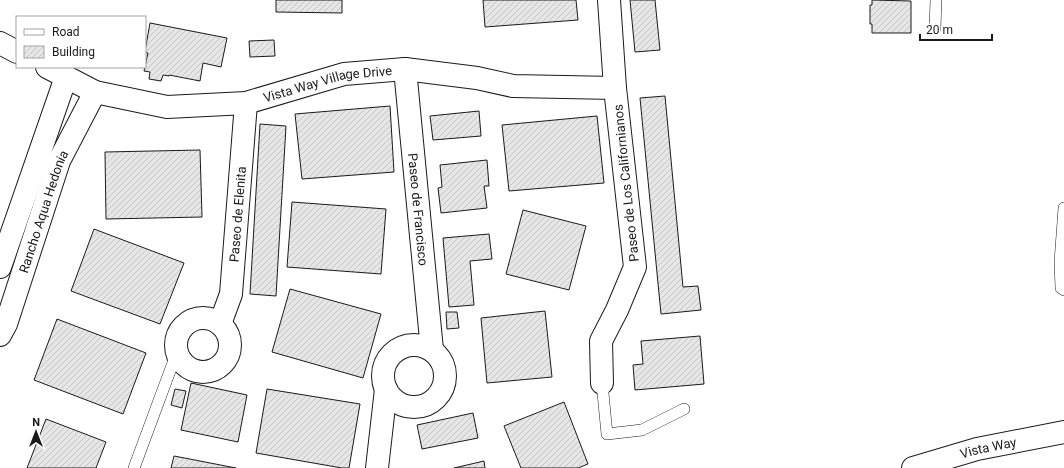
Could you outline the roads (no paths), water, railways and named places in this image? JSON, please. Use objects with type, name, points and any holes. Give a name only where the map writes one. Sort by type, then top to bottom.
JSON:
[{"type":"street","name":"Paseo de Los Californianos","points":[[602,383],[600,342],[617,310],[635,267],[615,88],[609,0]]},
{"type":"street","points":[[0,43],[16,51]]},
{"type":"street","name":"Vista Way Village Drive","points":[[49,68],[95,92],[167,107],[246,103],[344,74],[405,69],[477,78],[513,86],[615,88]]},
{"type":"street","name":"Paseo de Francisco","points":[[405,69],[432,350]]},
{"type":"street","name":"Rancho Aqua Hedonia","points":[[0,267],[66,77]]},
{"type":"street","name":"Rancho Aqua Hedonia","points":[[0,335],[6,324],[60,161],[95,92]]},
{"type":"street","name":"Paseo de Elenita","points":[[220,324],[231,294],[246,103]]},
{"type":"street","points":[[204,318],[214,320],[226,331],[230,340],[228,358],[222,365],[205,373],[187,367],[181,361],[177,352],[176,344],[178,336],[188,323],[195,320],[204,318]]},
{"type":"street","points":[[412,345],[423,346],[432,350],[444,367],[445,377],[443,387],[438,396],[430,403],[420,406],[410,406],[400,403],[392,397],[386,389],[383,380],[387,360],[393,352],[402,347],[412,345]]},
{"type":"street","points":[[377,468],[386,389]]},
{"type":"street","name":"Vista Way","points":[[914,468],[977,449],[1064,432]]},
{"type":"lane","points":[[935,28],[936,0]]},
{"type":"lane","points":[[1064,208],[1060,262],[1061,288],[1064,290]]},
{"type":"lane","points":[[134,468],[177,352]]},
{"type":"lane","points":[[602,383],[607,434],[642,430],[684,409]]}]
